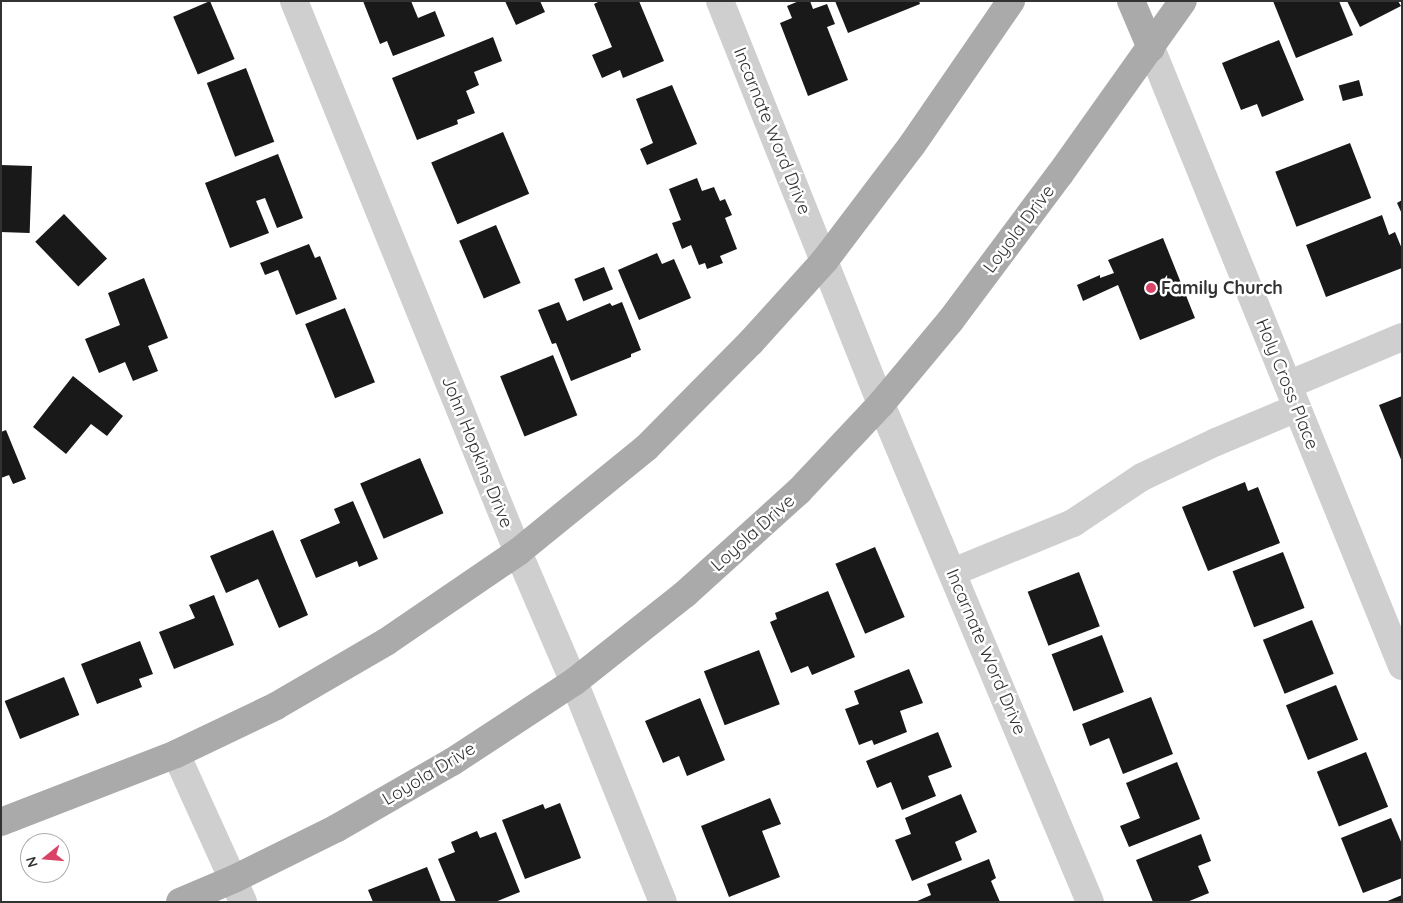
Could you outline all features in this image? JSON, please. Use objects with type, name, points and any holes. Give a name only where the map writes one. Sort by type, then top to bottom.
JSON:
[{"type":"main road","points":[[1,822],[176,754],[276,706],[377,647],[518,552],[646,448],[751,342],[824,260],[912,145],[1011,1]]},
{"type":"main road","points":[[1131,1],[1151,48]]},
{"type":"main road","name":"Loyola Drive","points":[[180,902],[239,891],[337,828],[444,766],[574,682],[685,594],[799,491],[881,404],[951,320],[1151,48],[1183,1]]},
{"type":"street","name":"John Hopkins Drive","points":[[294,1],[518,552],[574,682],[663,902]]},
{"type":"street","name":"Incarnate Word Drive","points":[[720,1],[881,404],[1090,902]]},
{"type":"street","name":"Holy Cross Place","points":[[1151,48],[1402,666]]},
{"type":"street","points":[[953,572],[1073,523],[1142,477],[1216,442],[1292,396],[1402,337]]},
{"type":"street","points":[[176,754],[239,891]]},
{"type":"building","points":[[210,1],[235,59],[198,75],[173,17]]},
{"type":"building","points":[[363,1],[411,1],[418,18],[435,11],[445,36],[393,56],[387,41],[380,44]]},
{"type":"building","points":[[505,1],[540,1],[545,12],[516,25]]},
{"type":"building","points":[[600,1],[639,1],[664,61],[623,78],[620,70],[602,78],[592,55],[612,47],[594,4]]},
{"type":"building","points":[[799,1],[810,1],[813,9],[827,4],[835,24],[827,27],[848,80],[808,96],[780,23],[792,18],[787,6]]},
{"type":"building","points":[[835,1],[919,1],[920,4],[848,33]]},
{"type":"building","points":[[1273,1],[1339,1],[1353,35],[1296,58]]},
{"type":"building","points":[[1347,1],[1398,1],[1401,6],[1360,27]]},
{"type":"building","points":[[493,37],[502,61],[474,72],[479,85],[466,91],[475,113],[457,120],[458,124],[417,140],[392,78]]},
{"type":"building","points":[[1279,40],[1304,100],[1262,117],[1257,104],[1241,110],[1222,63]]},
{"type":"building","points":[[246,68],[274,142],[235,157],[207,83]]},
{"type":"building","points":[[1359,80],[1363,95],[1343,101],[1339,85]]},
{"type":"building","points":[[672,85],[697,144],[647,165],[640,149],[653,143],[636,99]]},
{"type":"building","points":[[503,132],[529,194],[457,224],[431,162]]},
{"type":"building","points":[[1350,143],[1371,198],[1296,227],[1275,172]]},
{"type":"building","points":[[278,154],[303,218],[277,228],[265,198],[256,201],[269,233],[230,248],[205,183]]},
{"type":"building","points":[[1,165],[32,166],[30,233],[1,232]]},
{"type":"building","points":[[697,178],[702,191],[714,187],[720,201],[725,199],[732,215],[725,218],[737,249],[720,256],[723,263],[707,269],[705,263],[699,265],[691,245],[682,249],[672,223],[681,220],[669,189]]},
{"type":"building","points":[[1402,200],[1402,214],[1397,203]]},
{"type":"building","points":[[64,214],[107,259],[78,286],[35,242]]},
{"type":"building","points":[[1382,215],[1389,235],[1395,232],[1402,249],[1402,268],[1326,297],[1306,245]]},
{"type":"building","points":[[496,225],[521,283],[484,299],[459,241]]},
{"type":"building","name":"Family Church","points":[[1163,238],[1195,318],[1140,340],[1118,285],[1083,301],[1077,285],[1100,275],[1100,278],[1114,273],[1108,260]]},
{"type":"building","points":[[309,244],[315,258],[320,256],[337,299],[296,315],[278,270],[265,275],[260,263]]},
{"type":"building","points":[[657,253],[662,264],[674,259],[691,298],[639,320],[618,270]]},
{"type":"building","points":[[604,267],[613,289],[583,301],[574,279]]},
{"type":"building","points":[[144,278],[168,338],[148,346],[158,371],[133,381],[125,362],[99,373],[85,339],[120,325],[108,293]]},
{"type":"building","points":[[559,302],[567,321],[610,303],[612,306],[622,302],[641,350],[631,354],[631,357],[571,381],[556,343],[552,344],[538,310]]},
{"type":"building","points":[[345,308],[375,382],[335,398],[305,324]]},
{"type":"building","points":[[553,355],[577,415],[524,437],[500,376]]},
{"type":"building","points":[[73,376],[123,416],[107,436],[91,424],[66,454],[33,427]]},
{"type":"building","points":[[1402,396],[1402,462],[1379,405]]},
{"type":"building","points":[[6,430],[26,479],[13,484],[9,475],[1,478],[1,432]]},
{"type":"building","points":[[420,458],[443,513],[384,539],[360,483]]},
{"type":"building","points":[[1245,482],[1248,491],[1258,487],[1280,543],[1208,571],[1182,507]]},
{"type":"building","points":[[353,501],[378,559],[359,567],[357,561],[316,578],[300,540],[340,523],[334,509]]},
{"type":"building","points":[[273,530],[308,615],[279,628],[258,579],[226,593],[210,556]]},
{"type":"building","points":[[875,547],[905,617],[865,634],[835,564]]},
{"type":"building","points":[[1283,552],[1305,608],[1254,627],[1233,571]]},
{"type":"building","points":[[1079,572],[1100,626],[1048,646],[1028,592]]},
{"type":"building","points":[[828,591],[855,657],[812,675],[808,666],[791,673],[770,622],[777,619],[775,613]]},
{"type":"building","points":[[214,595],[234,645],[174,669],[159,632],[195,618],[189,605]]},
{"type":"building","points":[[1312,620],[1334,674],[1285,694],[1263,640]]},
{"type":"building","points":[[1102,635],[1124,692],[1073,711],[1052,654]]},
{"type":"building","points":[[140,641],[153,674],[139,679],[142,687],[97,704],[81,664]]},
{"type":"building","points":[[759,650],[780,704],[725,725],[704,671]]},
{"type":"building","points":[[909,669],[923,703],[900,711],[907,732],[874,745],[872,740],[859,745],[845,709],[859,704],[854,691]]},
{"type":"building","points":[[64,677],[79,715],[20,739],[5,701]]},
{"type":"building","points":[[1336,685],[1358,740],[1308,760],[1286,705]]},
{"type":"building","points":[[1151,697],[1173,754],[1123,774],[1109,738],[1090,746],[1082,724]]},
{"type":"building","points":[[700,698],[725,760],[687,776],[679,756],[663,763],[645,721]]},
{"type":"building","points":[[938,732],[952,767],[928,776],[936,796],[902,810],[891,782],[877,788],[866,761]]},
{"type":"building","points":[[1366,752],[1388,807],[1339,827],[1317,772]]},
{"type":"building","points":[[1177,762],[1200,819],[1129,847],[1120,826],[1140,818],[1126,783]]},
{"type":"building","points":[[961,794],[977,832],[955,842],[962,860],[912,881],[895,840],[911,834],[905,818]]},
{"type":"building","points":[[770,798],[781,824],[762,831],[780,877],[729,897],[701,826]]},
{"type":"building","points":[[560,803],[581,858],[525,879],[502,820],[543,804],[545,809]]},
{"type":"building","points":[[1391,818],[1402,844],[1402,878],[1363,893],[1341,838]]},
{"type":"building","points":[[477,831],[480,838],[496,832],[520,892],[495,902],[456,902],[438,859],[455,852],[451,842]]},
{"type":"building","points":[[1201,834],[1211,861],[1198,866],[1209,893],[1187,902],[1153,902],[1136,860]]},
{"type":"building","points":[[989,859],[996,878],[991,881],[1000,902],[915,902],[931,895],[927,884]]},
{"type":"building","points":[[427,867],[441,902],[373,902],[368,890]]},
{"type":"building","points":[[1402,895],[1402,902],[1385,902]]},
{"type":"place","name":"Family Church","points":[[1151,288]]}]
